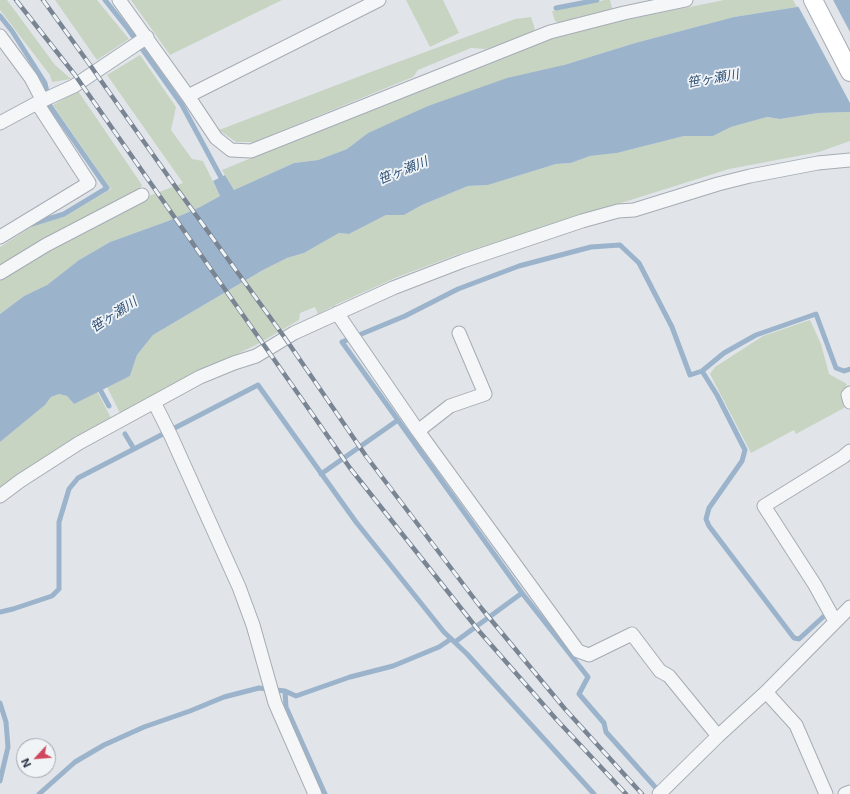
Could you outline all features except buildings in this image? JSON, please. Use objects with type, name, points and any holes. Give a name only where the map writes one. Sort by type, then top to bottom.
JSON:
[{"type":"main road","points":[[812,0],[850,72]]},
{"type":"street","points":[[119,0],[141,41],[188,96],[216,138],[231,150],[251,151],[550,32],[624,13],[686,0]]},
{"type":"street","points":[[188,96],[380,0]]},
{"type":"street","points":[[0,36],[45,100],[89,183],[0,237]]},
{"type":"street","points":[[0,123],[74,86],[141,41]]},
{"type":"street","points":[[0,496],[20,481],[79,443],[154,402],[200,378],[234,363],[256,356],[294,333],[393,288],[463,261],[582,221],[618,211],[634,210],[718,184],[750,176],[818,163],[850,160]]},
{"type":"street","points":[[0,273],[46,245],[142,195]]},
{"type":"street","points":[[337,313],[418,431],[578,651],[589,655],[632,634],[660,671],[669,676],[718,736]]},
{"type":"street","points":[[418,431],[450,406],[485,394],[459,332]]},
{"type":"street","points":[[850,393],[848,395],[850,402]]},
{"type":"street","points":[[154,402],[169,430],[239,587],[253,625],[274,703],[315,794]]},
{"type":"street","points":[[835,621],[815,585],[764,506],[843,457],[850,451]]},
{"type":"street","points":[[659,794],[718,736],[766,692],[850,607]]},
{"type":"street","points":[[766,692],[796,725],[826,794]]},
{"type":"street","points":[[845,794],[850,792]]},
{"type":"green space","points":[[0,0],[7,0],[55,65],[71,79],[52,82],[50,75],[0,10]]},
{"type":"green space","points":[[55,0],[97,0],[129,39],[97,60]]},
{"type":"green space","points":[[131,0],[282,0],[170,55]]},
{"type":"green space","points":[[406,0],[443,0],[459,33],[430,47]]},
{"type":"green space","points":[[610,0],[612,8],[608,12],[562,24],[555,21],[552,11]]},
{"type":"green space","points":[[724,0],[793,0],[797,7],[734,17],[635,43],[564,65],[368,133],[347,149],[318,160],[294,163],[234,190],[222,170],[437,82],[552,38],[625,20]]},
{"type":"green space","points":[[531,17],[535,29],[530,35],[486,49],[471,48],[418,70],[413,77],[254,142],[236,142],[219,130],[515,19]]},
{"type":"green space","points":[[140,55],[176,107],[171,130],[192,159],[203,161],[220,196],[200,207],[168,221],[110,242],[79,260],[47,285],[24,296],[0,314],[0,277],[49,248],[151,195],[183,183],[107,75]]},
{"type":"green space","points":[[78,91],[142,185],[136,194],[0,269],[0,247],[33,226],[66,216],[111,189],[53,105]]},
{"type":"green space","points":[[850,112],[850,141],[819,152],[729,169],[456,255],[395,278],[318,314],[315,307],[300,313],[299,320],[256,345],[120,413],[107,387],[130,376],[137,355],[153,335],[263,270],[287,258],[304,253],[339,233],[349,234],[386,215],[404,215],[422,205],[468,186],[488,185],[556,164],[571,163],[590,156],[617,153],[684,136],[713,136],[731,127],[767,117],[780,119],[818,113]]},
{"type":"green space","points":[[810,320],[821,344],[829,374],[847,384],[842,396],[844,408],[796,434],[794,430],[751,453],[710,374],[715,367],[763,336]]},
{"type":"green space","points":[[97,391],[111,418],[23,473],[0,490],[0,442],[45,405],[51,397],[59,394],[67,396],[74,404]]},
{"type":"water","name":"笹ヶ瀬川","points":[[818,0],[850,0],[850,112],[818,113],[780,119],[767,117],[731,127],[713,136],[684,136],[617,153],[590,156],[571,163],[556,164],[488,185],[468,186],[422,205],[404,215],[386,215],[349,234],[339,233],[304,253],[287,258],[263,270],[153,335],[137,355],[130,376],[74,404],[67,396],[59,394],[51,397],[45,405],[0,442],[0,314],[24,296],[47,285],[79,260],[110,242],[168,221],[200,207],[220,196],[213,181],[225,175],[234,190],[294,163],[318,160],[347,149],[368,133],[428,106],[507,78],[564,65],[635,43],[734,17],[797,7]]},
{"type":"pier","points":[[811,0],[833,0],[850,32],[850,103],[797,4]]},
{"type":"waterway","points":[[105,0],[128,29],[182,105],[224,183]]},
{"type":"waterway","points":[[556,8],[597,0]]},
{"type":"waterway","points":[[0,16],[12,31],[45,83],[50,106],[107,188],[64,214],[32,224]]},
{"type":"waterway","points":[[656,788],[606,732],[604,723],[579,694],[588,677],[522,593],[342,342],[405,316],[458,289],[519,266],[591,247],[620,245],[639,263],[672,327],[690,375],[702,371],[724,353],[756,335],[816,314],[836,368],[844,371],[850,369]]},
{"type":"waterway","points":[[702,371],[717,395],[745,450],[742,461],[709,508],[706,519],[709,526],[794,638],[799,639],[823,617]]},
{"type":"waterway","points":[[97,384],[109,406]]},
{"type":"waterway","points":[[134,449],[258,385],[356,522],[444,632],[467,654],[594,794]]},
{"type":"waterway","points":[[321,474],[398,420]]},
{"type":"waterway","points":[[0,612],[52,596],[59,589],[59,522],[69,489],[78,478],[134,449],[125,434]]},
{"type":"waterway","points":[[455,642],[522,593]]},
{"type":"waterway","points":[[39,794],[75,762],[104,745],[144,727],[224,697],[259,688],[285,691],[296,696],[350,677],[393,666],[439,647],[451,639]]},
{"type":"waterway","points":[[285,691],[286,707],[325,794]]},
{"type":"waterway","points":[[0,703],[6,722],[8,747],[0,781]]},
{"type":"railway","points":[[16,0],[75,75],[350,468],[479,631],[556,719],[626,794]]},
{"type":"railway","points":[[43,0],[285,338],[366,456],[482,609],[565,709],[642,794]]}]
